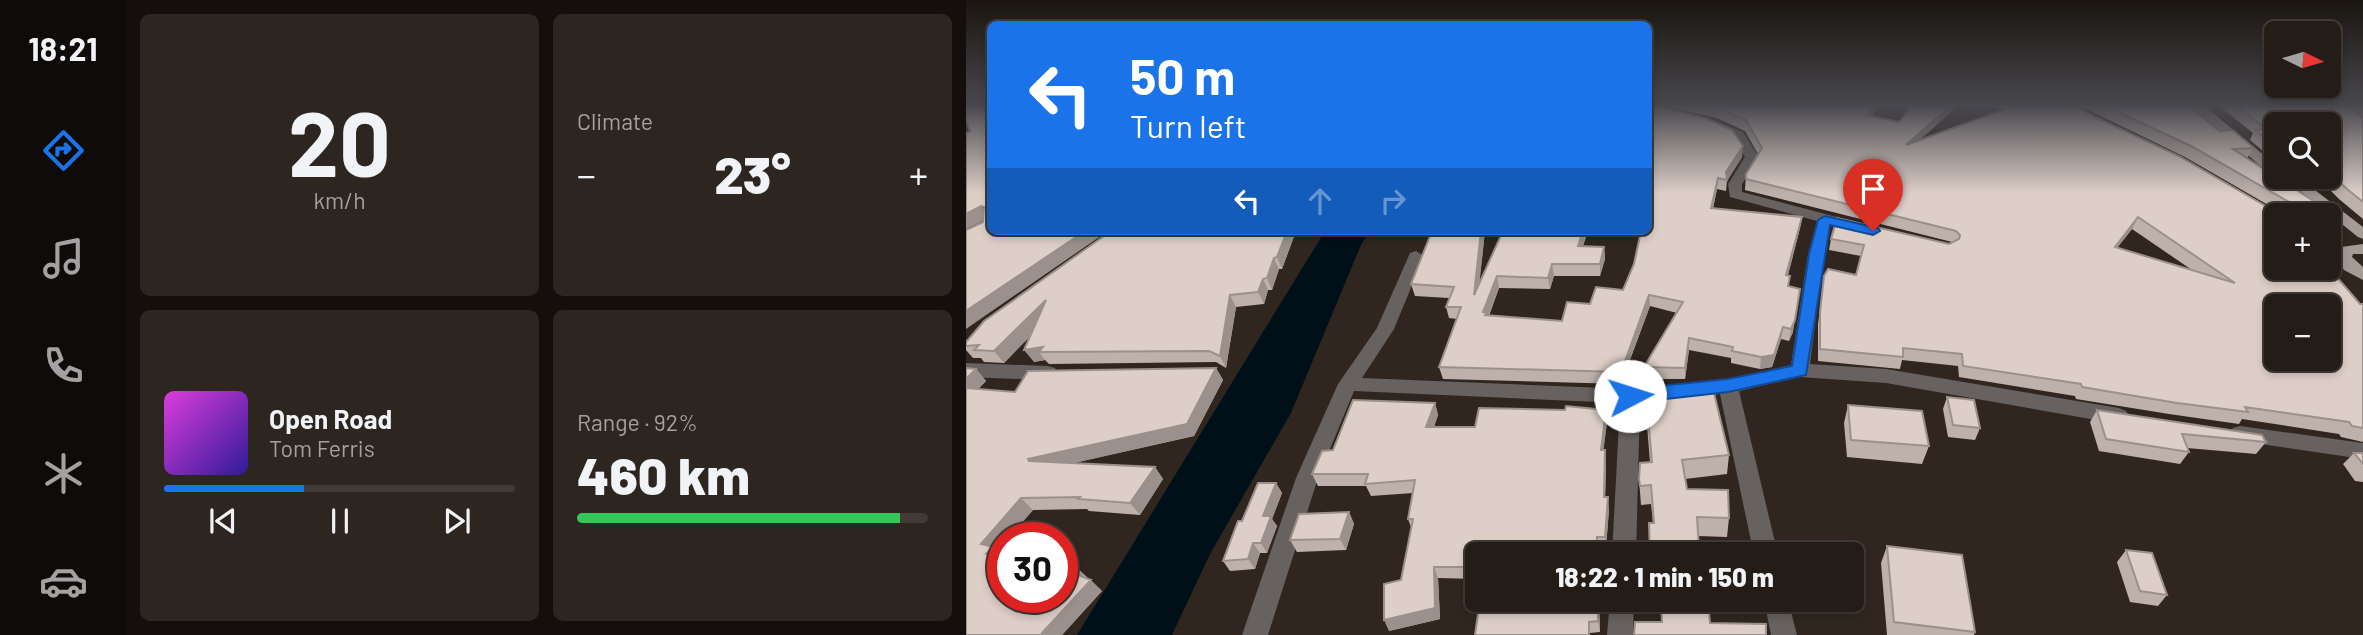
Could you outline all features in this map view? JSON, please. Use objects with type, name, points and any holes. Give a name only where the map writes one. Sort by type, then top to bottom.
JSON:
[{"type":"main road","points":[[2231,135],[2264,162]]},
{"type":"main road","points":[[2242,135],[2264,154]]},
{"type":"main road","points":[[2295,189],[2312,203]]},
{"type":"main road","points":[[2305,189],[2363,234]]},
{"type":"main road","points":[[2341,228],[2363,247]]},
{"type":"main road","points":[[2363,247],[2347,250],[2344,257],[2350,266],[2363,275]]},
{"type":"street","points":[[1737,135],[1752,157],[1735,184],[1735,194],[1825,220],[1879,232]]},
{"type":"street","points":[[1800,370],[1816,254],[1825,220]]},
{"type":"street","points":[[1255,635],[1307,478],[1348,384],[1385,329],[1416,256]]},
{"type":"street","points":[[966,370],[1063,373]]},
{"type":"street","points":[[1348,384],[1630,396],[1728,386],[1800,370],[1886,376],[2142,420]]},
{"type":"street","points":[[1728,386],[1763,542]]},
{"type":"street","points":[[1624,542],[1630,396]]},
{"type":"street","points":[[2225,432],[2363,451]]},
{"type":"street","points":[[1620,635],[1621,612]]},
{"type":"street","points":[[1779,612],[1784,635]]},
{"type":"shaded area","points":[[1323,235],[1367,235],[1291,413],[1210,554],[1172,635],[1077,635]]},
{"type":"building","points":[[966,135],[987,135],[987,235],[1079,235],[966,311],[966,230],[983,222],[984,207],[966,214]]},
{"type":"building","points":[[1652,135],[1735,135],[1743,146],[1726,172],[1727,180],[1718,178],[1711,208],[1802,217],[1786,275],[1790,276],[1788,286],[1800,289],[1795,320],[1791,329],[1783,327],[1774,355],[1761,357],[1732,351],[1733,347],[1689,338],[1685,368],[1644,367],[1683,302],[1649,295],[1621,372],[1439,367],[1461,307],[1446,307],[1454,287],[1411,284],[1430,235],[1481,235],[1474,295],[1501,235],[1582,235],[1578,246],[1604,247],[1600,264],[1552,264],[1548,278],[1497,276],[1483,312],[1486,312],[1485,315],[1562,321],[1567,302],[1590,304],[1596,287],[1623,290],[1634,264],[1640,235],[1652,235]]},
{"type":"building","points":[[1754,135],[1918,135],[1906,145],[1935,135],[2133,135],[2179,156],[2264,205],[2264,280],[2339,280],[2360,304],[2363,304],[2363,428],[2352,426],[2349,422],[2245,407],[2248,412],[2177,403],[2082,387],[2081,384],[1963,366],[1962,354],[1903,348],[1903,357],[1820,349],[1824,276],[1828,269],[1856,275],[1864,245],[1831,239],[1837,218],[1949,244],[1959,239],[1960,235],[1956,231],[1746,179],[1746,174],[1762,148]],"holes":[[[2138,217],[2235,283],[2115,247]]]},
{"type":"building","points":[[2167,135],[2238,135],[2254,148],[2233,149],[2264,169],[2264,188]]},
{"type":"building","points":[[2341,135],[2363,135],[2363,202],[2341,183]]},
{"type":"building","points":[[2266,189],[2295,189],[2315,203],[2291,203]]},
{"type":"building","points":[[1105,235],[1285,235],[1258,292],[1230,295],[1220,356],[1209,351],[1039,352],[1043,347],[1024,350],[1046,300],[994,351],[974,350],[979,345],[966,346],[966,342],[984,321]]},
{"type":"building","points":[[966,368],[976,369],[966,379]]},
{"type":"building","points":[[1216,368],[1187,424],[1028,459],[1155,467],[1130,503],[1078,499],[1080,497],[1021,498],[1000,522],[987,522],[987,537],[981,544],[987,546],[987,613],[1060,613],[1042,633],[1046,635],[966,635],[966,388],[1015,392],[1028,371]]},
{"type":"building","points":[[1713,389],[1729,455],[1682,460],[1687,489],[1728,490],[1729,518],[1697,517],[1699,542],[1650,542],[1649,523],[1654,523],[1651,485],[1640,486],[1639,479],[1640,463],[1652,462],[1646,394]]},
{"type":"building","points":[[1947,397],[1974,400],[1980,428],[1953,425]]},
{"type":"building","points":[[1353,400],[1435,403],[1426,427],[1475,427],[1479,408],[1565,410],[1566,406],[1606,410],[1601,450],[1605,450],[1604,497],[1608,497],[1605,537],[1597,537],[1597,542],[1465,542],[1465,567],[1434,567],[1435,608],[1384,620],[1384,584],[1401,580],[1413,519],[1408,519],[1415,480],[1365,484],[1368,474],[1312,474],[1322,451],[1333,450]]},
{"type":"building","points":[[1848,405],[1922,411],[1929,446],[1851,440]]},
{"type":"building","points":[[2097,410],[2262,435],[2266,442],[2182,434],[2189,452],[2106,439]]},
{"type":"building","points":[[2354,453],[2363,453],[2363,464]]},
{"type":"building","points":[[1258,483],[1276,483],[1263,516],[1271,516],[1261,543],[1253,543],[1248,559],[1223,561],[1238,521],[1242,521]]},
{"type":"building","points":[[1349,512],[1340,539],[1290,540],[1299,514]]},
{"type":"building","points":[[1887,546],[1962,555],[1975,632],[1894,622]]},
{"type":"building","points":[[2126,550],[2152,553],[2167,595],[2140,591]]},
{"type":"building","points":[[1078,575],[1091,580],[1078,594]]},
{"type":"building","points":[[1478,612],[1598,612],[1598,621],[1589,622],[1589,635],[1475,635]]},
{"type":"building","points":[[1662,612],[1709,612],[1710,623],[1766,624],[1766,635],[1634,635],[1635,622],[1662,622]]},
{"type":"route","points":[[1630,396],[1728,386],[1800,370],[1816,254],[1825,220],[1873,231]]}]
